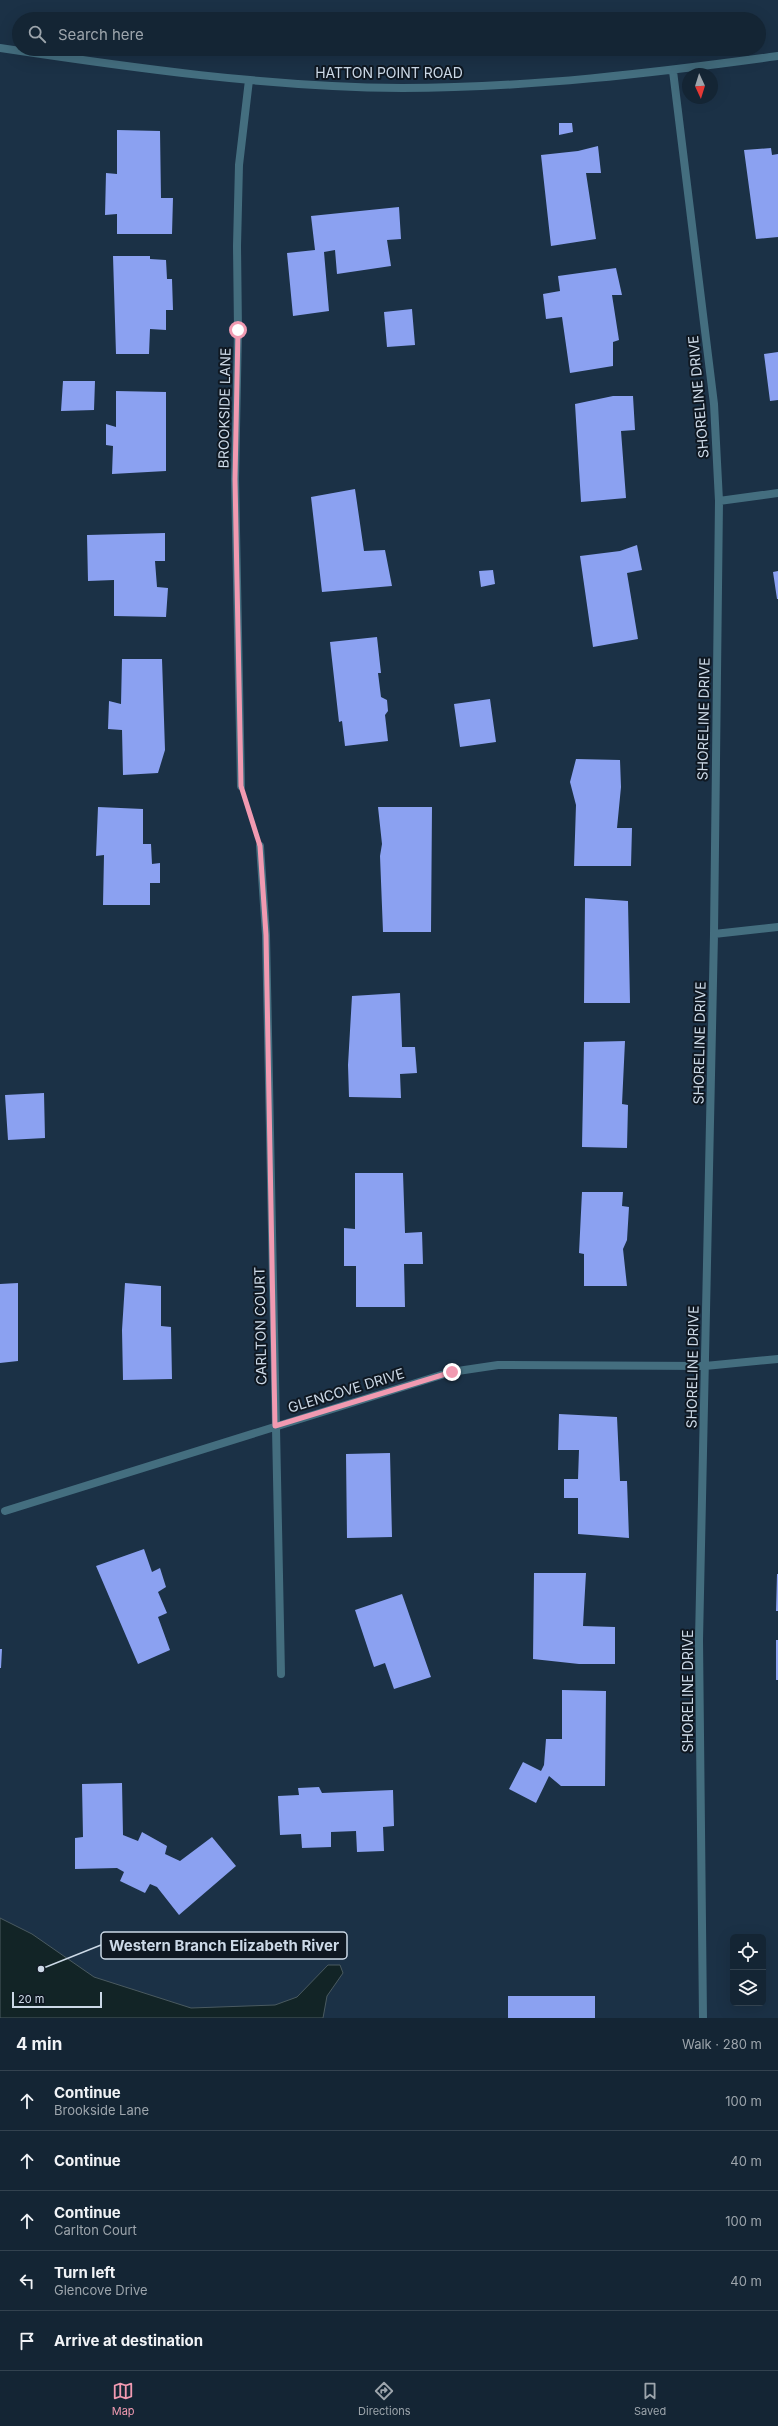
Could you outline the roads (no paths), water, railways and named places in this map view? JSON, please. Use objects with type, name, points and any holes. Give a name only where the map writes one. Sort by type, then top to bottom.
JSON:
[{"type":"street","name":"HATTON POINT ROAD","points":[[0,48],[12,50]]},
{"type":"street","name":"HATTON POINT ROAD","points":[[52,56],[111,65],[249,80],[402,88],[540,83],[673,71],[778,56]]},
{"type":"street","name":"SHORELINE DRIVE","points":[[673,71],[714,404],[719,500],[714,934],[699,1640],[703,2018]]},
{"type":"street","name":"BROOKSIDE LANE","points":[[241,786],[235,479],[238,330],[237,246],[239,165],[249,80]]},
{"type":"street","points":[[719,500],[778,493]]},
{"type":"street","name":"CARLTON COURT","points":[[260,846],[267,977],[281,1674]]},
{"type":"street","points":[[714,934],[778,927]]},
{"type":"street","name":"GLENCOVE DRIVE","points":[[5,1511],[418,1381],[452,1372],[498,1365],[705,1366],[778,1359]]},
{"type":"place","name":"Western Branch Elizabeth River","points":[[41,1969]]}]
